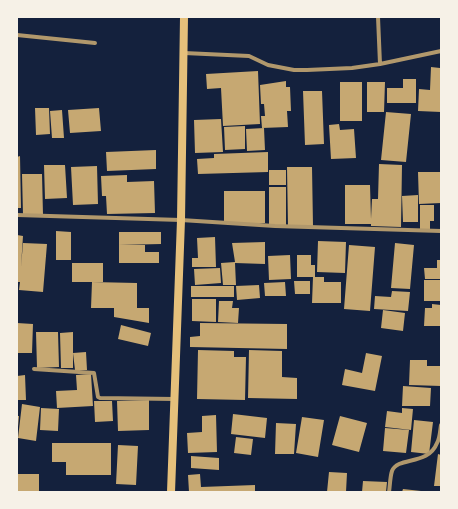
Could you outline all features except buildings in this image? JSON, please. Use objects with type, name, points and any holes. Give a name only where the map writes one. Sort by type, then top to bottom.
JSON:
[{"type":"main road","points":[[171,492],[181,220],[184,17]]},
{"type":"street","points":[[378,17],[380,64]]},
{"type":"street","points":[[17,35],[95,42]]},
{"type":"street","points":[[184,53],[249,56],[268,65],[294,70],[352,68],[380,64],[441,51]]},
{"type":"street","points":[[17,215],[181,220],[275,226],[441,231]]},
{"type":"street","points":[[34,369],[94,373],[98,396],[100,398],[174,399]]},
{"type":"street","points":[[389,492],[392,470],[398,464],[424,458],[431,453],[438,443],[441,425]]}]
